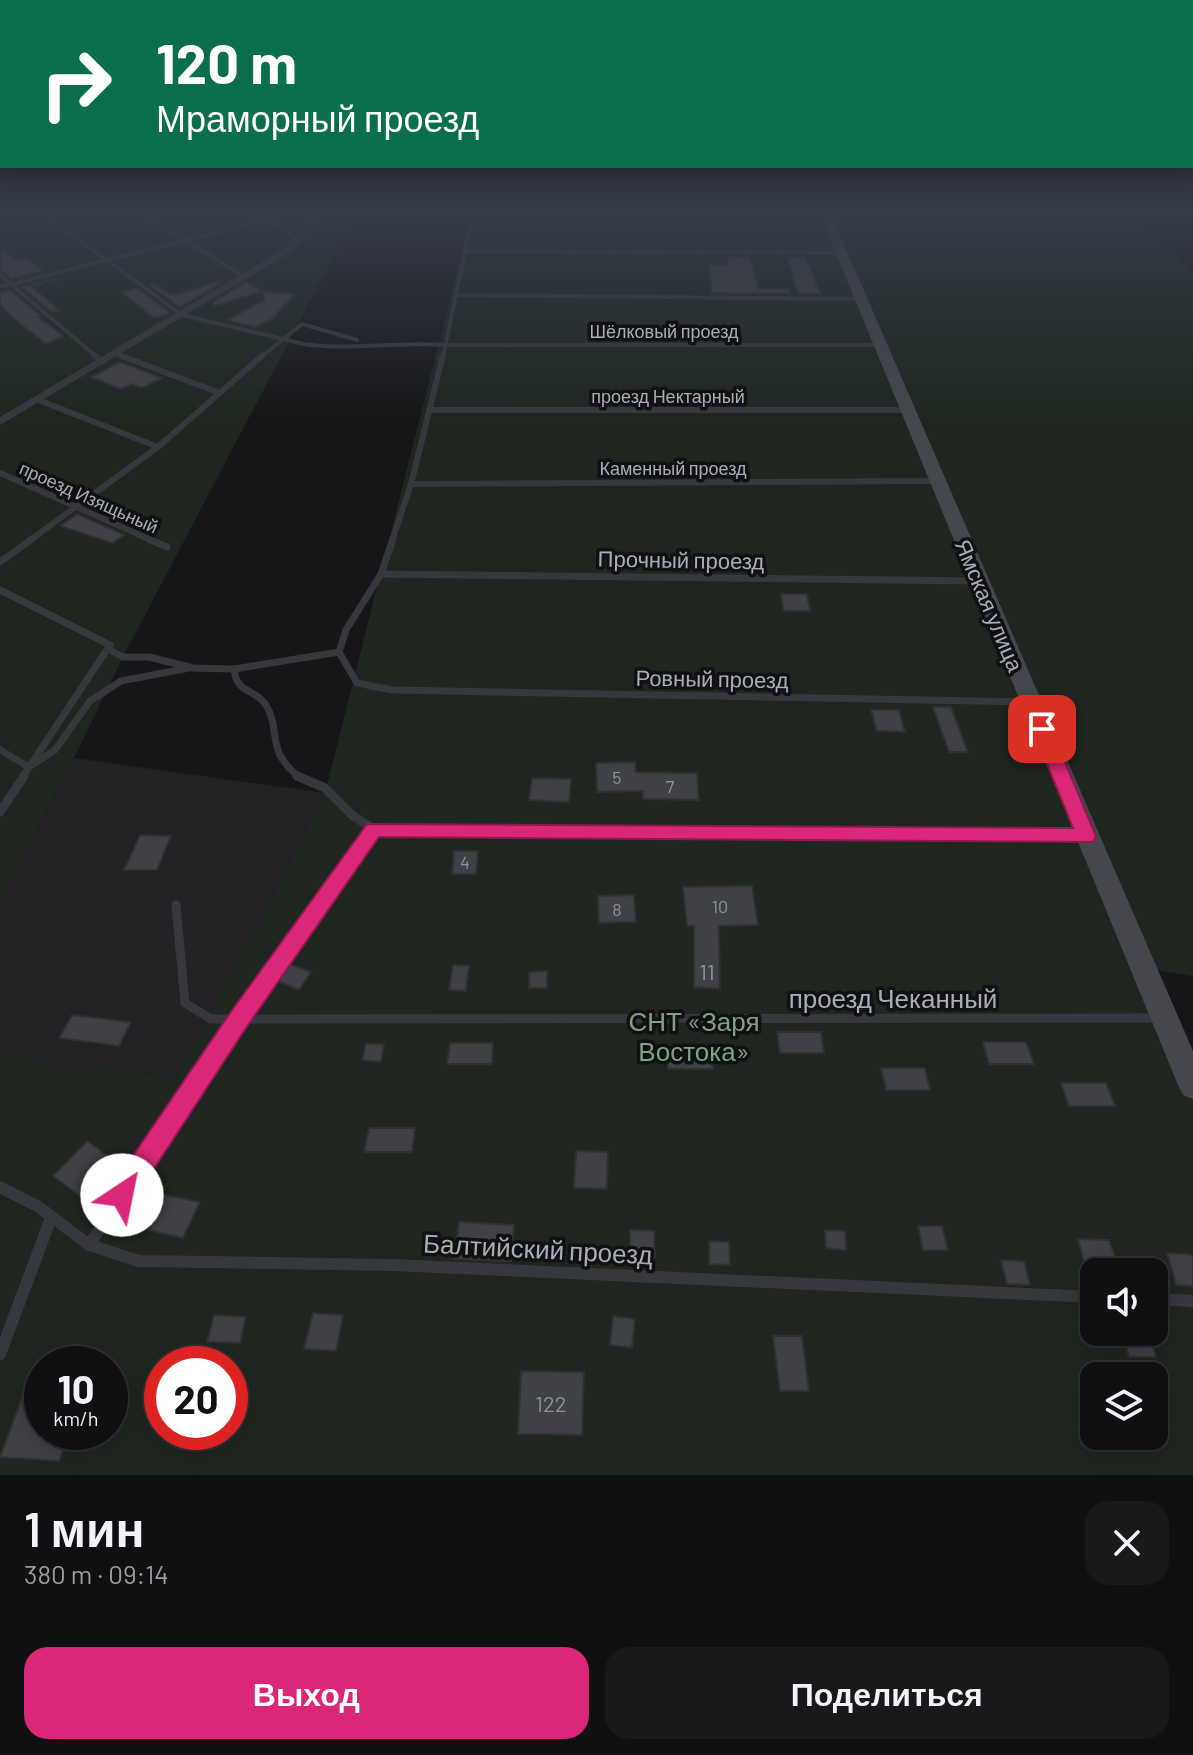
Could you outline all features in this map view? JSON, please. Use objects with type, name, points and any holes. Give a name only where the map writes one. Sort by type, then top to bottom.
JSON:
[{"type":"street","points":[[2,418],[118,354],[239,281]]},
{"type":"street","name":"Ямская улица","points":[[852,281],[1163,1018],[1191,1074]]},
{"type":"lane","points":[[6,281],[103,362]]},
{"type":"lane","points":[[0,287],[25,281]]},
{"type":"lane","points":[[133,281],[182,315],[280,340],[324,347],[378,342]]},
{"type":"lane","points":[[29,767],[55,750],[90,701],[121,681],[193,668],[234,669],[339,652],[346,630],[381,574],[411,484],[447,345],[460,281]]},
{"type":"lane","points":[[458,295],[860,299]]},
{"type":"lane","points":[[0,562],[158,447],[302,324],[348,339],[378,342]]},
{"type":"lane","name":"Шёлковый проезд","points":[[378,342],[447,345],[881,345]]},
{"type":"lane","points":[[118,354],[220,393]]},
{"type":"lane","points":[[36,399],[158,447]]},
{"type":"lane","name":"проезд Нектарный","points":[[429,410],[907,410]]},
{"type":"lane","name":"проезд Изящьный","points":[[0,473],[167,547]]},
{"type":"lane","name":"Каменный проезд","points":[[411,484],[935,481]]},
{"type":"lane","name":"Прочный проезд","points":[[381,574],[980,581]]},
{"type":"lane","points":[[0,590],[123,657],[149,657],[193,668]]},
{"type":"lane","points":[[0,812],[109,647]]},
{"type":"lane","name":"Ровный проезд","points":[[339,652],[357,683],[392,690],[1032,702]]},
{"type":"lane","points":[[234,669],[234,682],[242,690],[254,693],[268,709],[270,732],[277,752],[299,777],[326,788],[355,821],[374,829],[1086,836]]},
{"type":"lane","points":[[0,750],[29,767]]},
{"type":"lane","points":[[89,1245],[238,1021],[374,829]]},
{"type":"lane","name":"проезд Чеканный","points":[[176,905],[185,1003],[211,1019],[1163,1018]]},
{"type":"lane","name":"Балтийский проезд","points":[[0,1187],[39,1207],[89,1245],[139,1261],[393,1265],[1080,1296]]},
{"type":"lane","points":[[0,1354],[51,1218]]},
{"type":"lane","points":[[1168,1300],[1193,1301]]},
{"type":"shaded area","points":[[74,758],[325,793],[178,1077],[0,1055],[0,899]]},
{"type":"green space","points":[[0,281],[321,281],[123,657],[0,899]]},
{"type":"green space","name":"СНТ «Заря Востока»","points":[[455,281],[853,281],[1193,1085],[1193,1475],[0,1475],[0,1055],[178,1077],[325,793]]},
{"type":"green space","points":[[860,281],[1193,281],[1193,976],[1156,970]]},
{"type":"building","points":[[52,281],[31,286],[59,310],[52,312],[22,287]]},
{"type":"building","points":[[224,281],[180,307],[149,285],[154,284],[170,294]]},
{"type":"building","points":[[711,281],[756,281],[758,289],[789,289],[789,293],[712,293]]},
{"type":"building","points":[[794,281],[815,281],[820,294],[798,293]]},
{"type":"building","points":[[247,282],[262,291],[214,306],[213,302]]},
{"type":"building","points":[[137,288],[170,313],[154,318],[122,292]]},
{"type":"building","points":[[10,290],[63,336],[46,344],[12,317],[0,304],[0,292]]},
{"type":"building","points":[[262,292],[295,294],[272,319],[255,327],[227,320],[265,300]]},
{"type":"building","points":[[120,362],[162,378],[142,388],[132,384],[121,389],[91,377]]},
{"type":"building","points":[[99,501],[150,521],[138,528],[90,506]]},
{"type":"building","points":[[77,514],[125,535],[112,543],[60,526]]},
{"type":"building","points":[[781,594],[807,594],[810,611],[784,611]]},
{"type":"building","points":[[933,707],[951,707],[968,752],[949,752]]},
{"type":"building","points":[[871,710],[899,710],[905,732],[877,731]]},
{"type":"building","points":[[635,762],[636,772],[697,773],[699,800],[643,799],[643,791],[597,792],[596,763]]},
{"type":"building","points":[[532,778],[571,779],[569,802],[529,800]]},
{"type":"building","points":[[140,835],[171,836],[157,870],[124,870]]},
{"type":"building","points":[[454,851],[478,851],[476,874],[452,874]]},
{"type":"building","points":[[752,886],[758,925],[719,926],[720,989],[694,987],[694,926],[687,926],[683,887]]},
{"type":"building","points":[[634,895],[636,922],[599,923],[598,896]]},
{"type":"building","points":[[289,964],[311,972],[299,990],[277,981]]},
{"type":"building","points":[[453,965],[469,966],[466,991],[449,990]]},
{"type":"building","points":[[547,971],[547,988],[529,988],[529,972]]},
{"type":"building","points":[[72,1015],[131,1022],[119,1046],[59,1038]]},
{"type":"building","points":[[777,1032],[821,1032],[824,1053],[780,1053]]},
{"type":"building","points":[[983,1042],[1026,1042],[1034,1064],[989,1064]]},
{"type":"building","points":[[450,1043],[493,1043],[492,1064],[447,1064]]},
{"type":"building","points":[[366,1044],[384,1044],[381,1062],[362,1060]]},
{"type":"building","points":[[667,1048],[711,1048],[713,1069],[668,1069]]},
{"type":"building","points":[[881,1068],[925,1068],[930,1090],[886,1090]]},
{"type":"building","points":[[1061,1083],[1106,1083],[1115,1106],[1069,1106]]},
{"type":"building","points":[[369,1128],[415,1128],[412,1152],[364,1152]]},
{"type":"building","points":[[87,1141],[118,1163],[85,1200],[53,1176]]},
{"type":"building","points":[[576,1151],[608,1152],[607,1189],[574,1188]]},
{"type":"building","points":[[165,1195],[200,1202],[183,1238],[148,1230]]},
{"type":"building","points":[[459,1222],[514,1225],[511,1261],[454,1259]]},
{"type":"building","points":[[918,1226],[942,1226],[948,1250],[923,1250]]},
{"type":"building","points":[[630,1230],[654,1231],[655,1257],[630,1257]]},
{"type":"building","points":[[825,1230],[845,1231],[846,1250],[826,1248]]},
{"type":"building","points":[[1078,1239],[1109,1240],[1115,1258],[1083,1258]]},
{"type":"building","points":[[709,1241],[729,1242],[730,1265],[709,1264]]},
{"type":"building","points":[[1167,1253],[1193,1255],[1193,1286],[1176,1285]]},
{"type":"building","points":[[1001,1260],[1024,1261],[1030,1285],[1007,1284]]},
{"type":"building","points":[[313,1313],[343,1315],[336,1351],[304,1349]]},
{"type":"building","points":[[214,1315],[246,1317],[240,1343],[207,1342]]},
{"type":"building","points":[[613,1316],[635,1319],[632,1348],[610,1345]]},
{"type":"building","points":[[773,1336],[802,1336],[809,1391],[780,1391]]},
{"type":"building","points":[[1126,1346],[1152,1346],[1156,1357],[1129,1357]]},
{"type":"building","points":[[521,1371],[584,1372],[582,1435],[518,1434]]},
{"type":"building","points":[[24,1393],[24,1450],[63,1450],[59,1461],[0,1457]]},
{"type":"route","points":[[122,1195],[238,1021],[374,829],[1086,836],[1042,729]]}]
